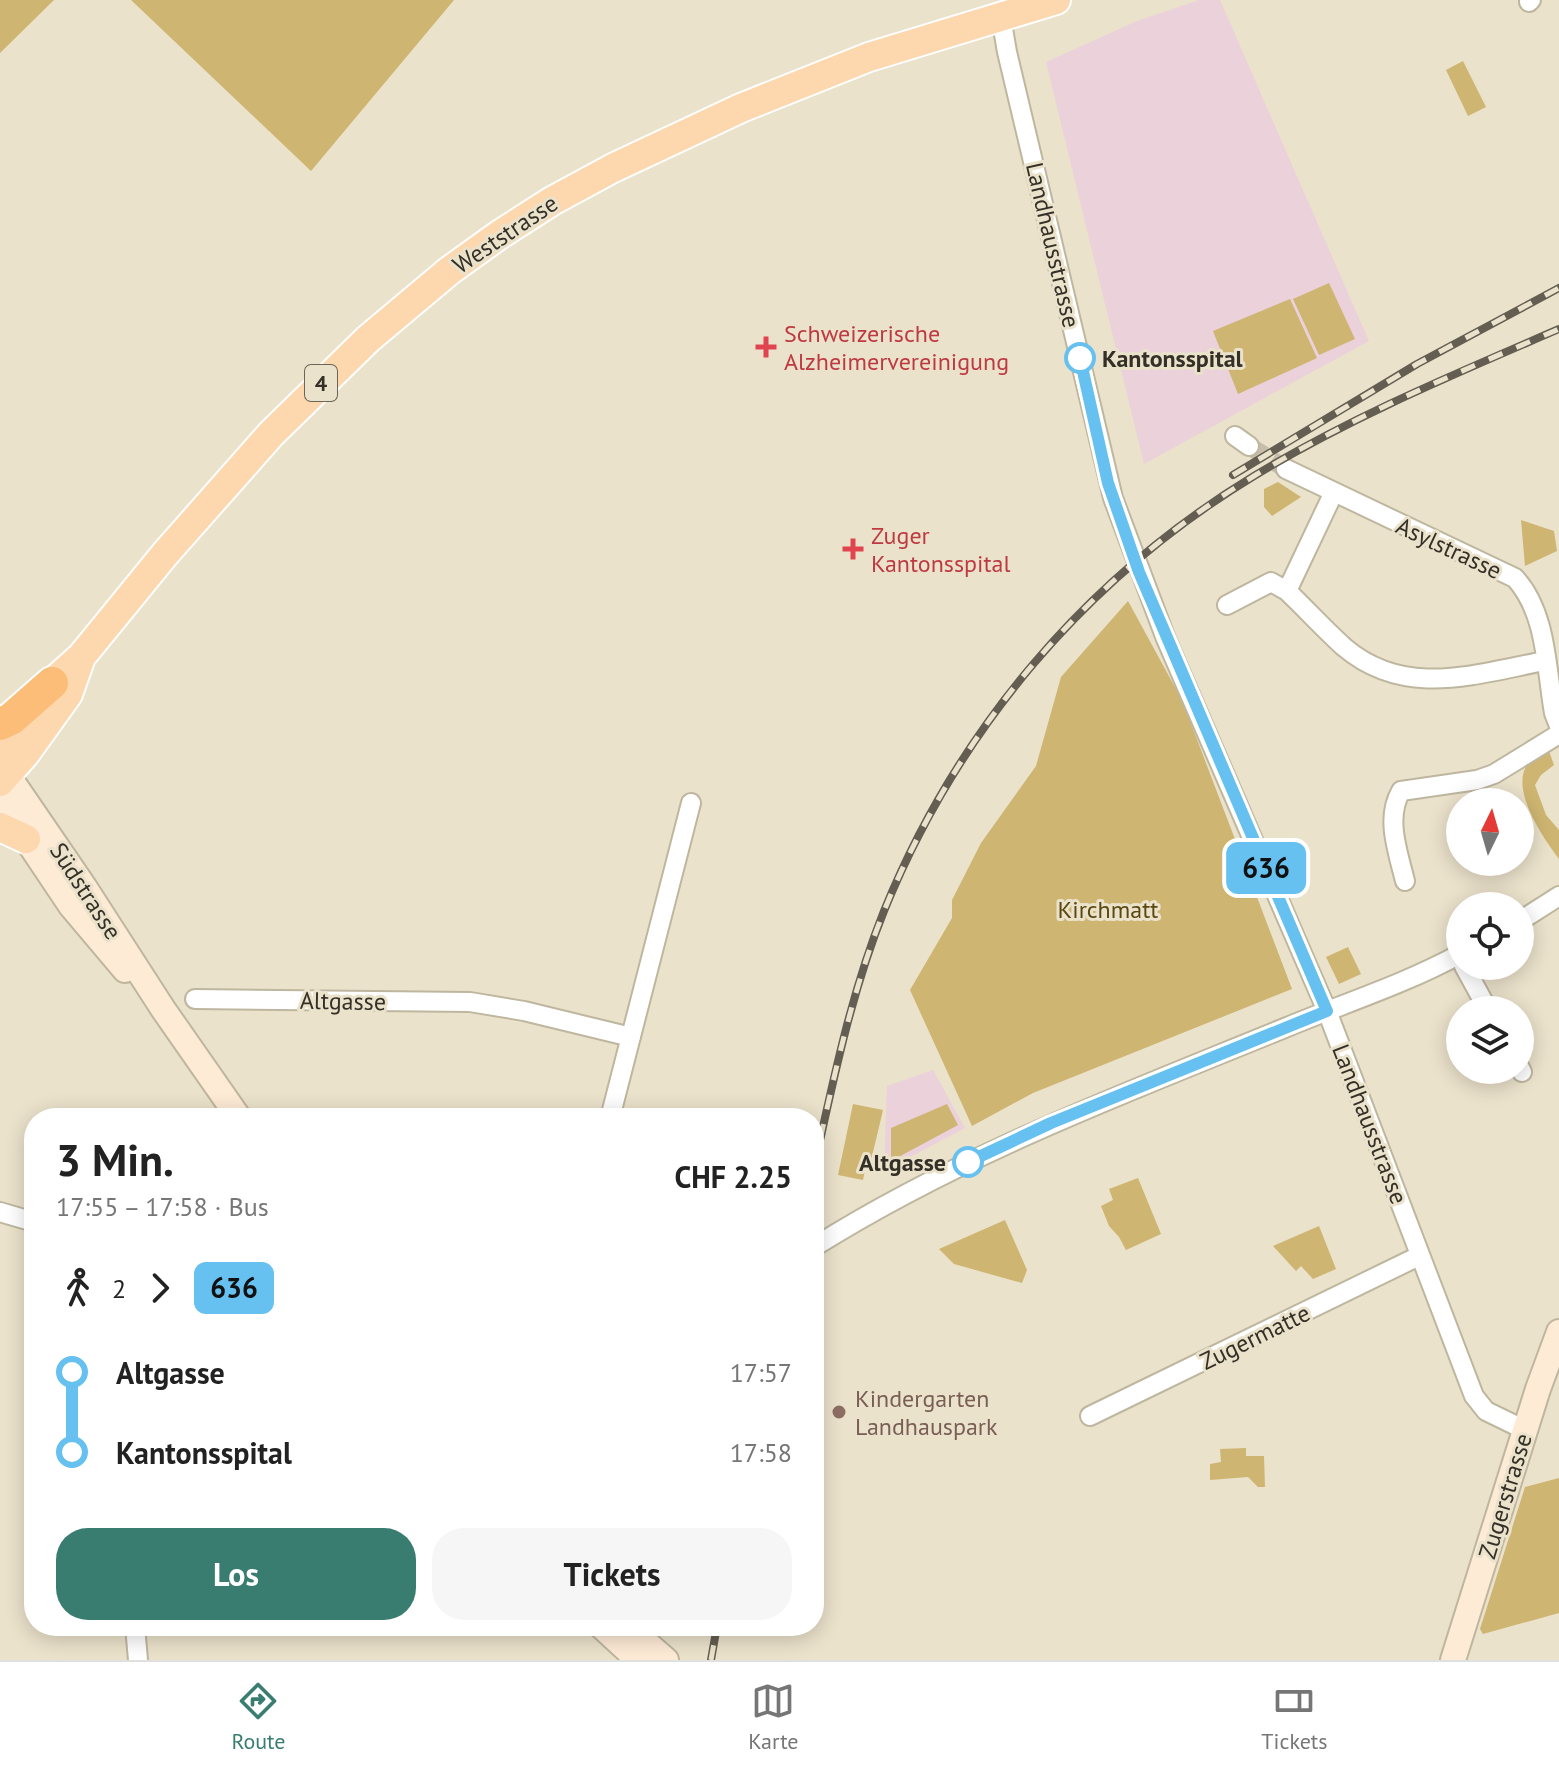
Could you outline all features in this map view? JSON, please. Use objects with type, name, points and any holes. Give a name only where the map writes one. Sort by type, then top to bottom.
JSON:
[{"type":"highway","points":[[0,724],[11,719],[52,683]]},
{"type":"main road","name":"Weststrasse","points":[[1,774],[52,683],[81,657],[174,543],[306,398],[408,304],[499,235],[552,201],[613,168],[741,108],[869,57],[1056,0]]},
{"type":"main road","name":"Weststrasse","points":[[1,774],[25,754],[68,694],[81,657]]},
{"type":"main road","name":"Südstrasse","points":[[1,774],[26,839],[71,906],[102,945],[163,1009]]},
{"type":"main road","name":"Südstrasse","points":[[1,774],[85,888],[232,1108]]},
{"type":"main road","points":[[0,827],[26,839]]},
{"type":"main road","name":"Zugerstrasse","points":[[1453,1660],[1525,1430],[1555,1359],[1559,1332]]},
{"type":"main road","points":[[612,1636],[638,1660]]},
{"type":"main road","points":[[638,1636],[666,1660]]},
{"type":"street","name":"Landhausstrasse","points":[[1001,17],[1008,58],[1113,498],[1152,605],[1327,1011],[1474,1396],[1486,1411],[1525,1430]]},
{"type":"street","name":"Asylstrasse","points":[[1286,469],[1515,578],[1536,612],[1559,726]]},
{"type":"street","points":[[1287,591],[1333,494]]},
{"type":"street","points":[[1227,605],[1271,582],[1287,591],[1346,648],[1375,667],[1401,677],[1428,680],[1545,661]]},
{"type":"street","points":[[1405,881],[1395,842],[1393,812],[1401,791],[1477,780],[1494,774],[1559,734]]},
{"type":"street","points":[[613,1108],[691,803]]},
{"type":"street","points":[[1534,912],[1559,896]]},
{"type":"street","points":[[824,1241],[880,1207],[1064,1118],[1446,964]]},
{"type":"street","name":"Altgasse","points":[[195,999],[470,1002],[524,1011],[631,1037]]},
{"type":"street","points":[[0,1212],[24,1219]]},
{"type":"street","name":"Zugermatte","points":[[1090,1416],[1419,1256]]},
{"type":"street","points":[[136,1636],[138,1660]]},
{"type":"shaded area","points":[[1199,0],[1220,0],[1369,341],[1144,464],[1046,62],[1137,21]]},
{"type":"shaded area","points":[[933,1070],[965,1128],[884,1171],[887,1086]]},
{"type":"green space","points":[[0,0],[54,0],[0,53]]},
{"type":"green space","points":[[131,0],[454,0],[311,171]]},
{"type":"green space","points":[[1463,61],[1486,107],[1468,116],[1446,70]]},
{"type":"green space","points":[[1329,283],[1355,339],[1319,355],[1293,299]]},
{"type":"green space","points":[[1290,299],[1317,358],[1238,394],[1213,331]]},
{"type":"green space","points":[[1278,482],[1301,497],[1272,516],[1264,507],[1264,489]]},
{"type":"green space","points":[[1521,520],[1554,531],[1557,551],[1525,566]]},
{"type":"green space","name":"Kirchmatt","points":[[1128,601],[1182,700],[1292,989],[1033,1093],[972,1126],[910,990],[952,918],[952,900],[981,843],[1036,766],[1061,677]]},
{"type":"green space","points":[[1549,751],[1554,765],[1541,775],[1535,785],[1546,815],[1559,830],[1559,859],[1534,819],[1534,788],[1523,788],[1523,775],[1534,759]]},
{"type":"green space","points":[[1348,947],[1361,974],[1339,984],[1326,957]]},
{"type":"green space","points":[[853,1104],[883,1110],[870,1165],[866,1165],[863,1180],[838,1175]]},
{"type":"green space","points":[[947,1104],[958,1125],[891,1161],[891,1128]]},
{"type":"green space","points":[[1138,1178],[1161,1234],[1126,1250],[1109,1226],[1101,1206],[1113,1200],[1109,1189]]},
{"type":"green space","points":[[1005,1220],[1027,1270],[1022,1283],[954,1264],[939,1249]]},
{"type":"green space","points":[[1319,1226],[1336,1269],[1313,1279],[1301,1266],[1296,1271],[1273,1246]]},
{"type":"green space","points":[[1246,1448],[1246,1456],[1264,1456],[1265,1487],[1258,1487],[1248,1477],[1210,1480],[1210,1464],[1221,1462],[1220,1449]]},
{"type":"green space","points":[[1559,1478],[1559,1613],[1483,1634],[1480,1629],[1525,1487]]},
{"type":"tunnel","points":[[1249,446],[1286,469]]},
{"type":"railway","points":[[1233,475],[1417,364],[1559,288]]},
{"type":"railway","points":[[824,1123],[852,1005],[872,942],[914,844],[949,781],[989,720],[1083,610],[1136,561],[1254,476],[1366,415],[1559,329]]},
{"type":"railway","points":[[711,1660],[715,1636]]},
{"type":"bus line","name":"636","points":[[968,1162],[1051,1123],[1327,1011],[1139,572],[1108,483],[1080,358]]},
{"type":"place","name":"Schweizerische Alzheimervereinigung","points":[[766,347]]},
{"type":"place","name":"Kantonsspital","points":[[1080,358]]},
{"type":"place","name":"Zuger Kantonsspital","points":[[853,549]]},
{"type":"place","name":"Altgasse","points":[[968,1162]]},
{"type":"place","name":"Kindergarten Landhauspark","points":[[839,1412]]}]
